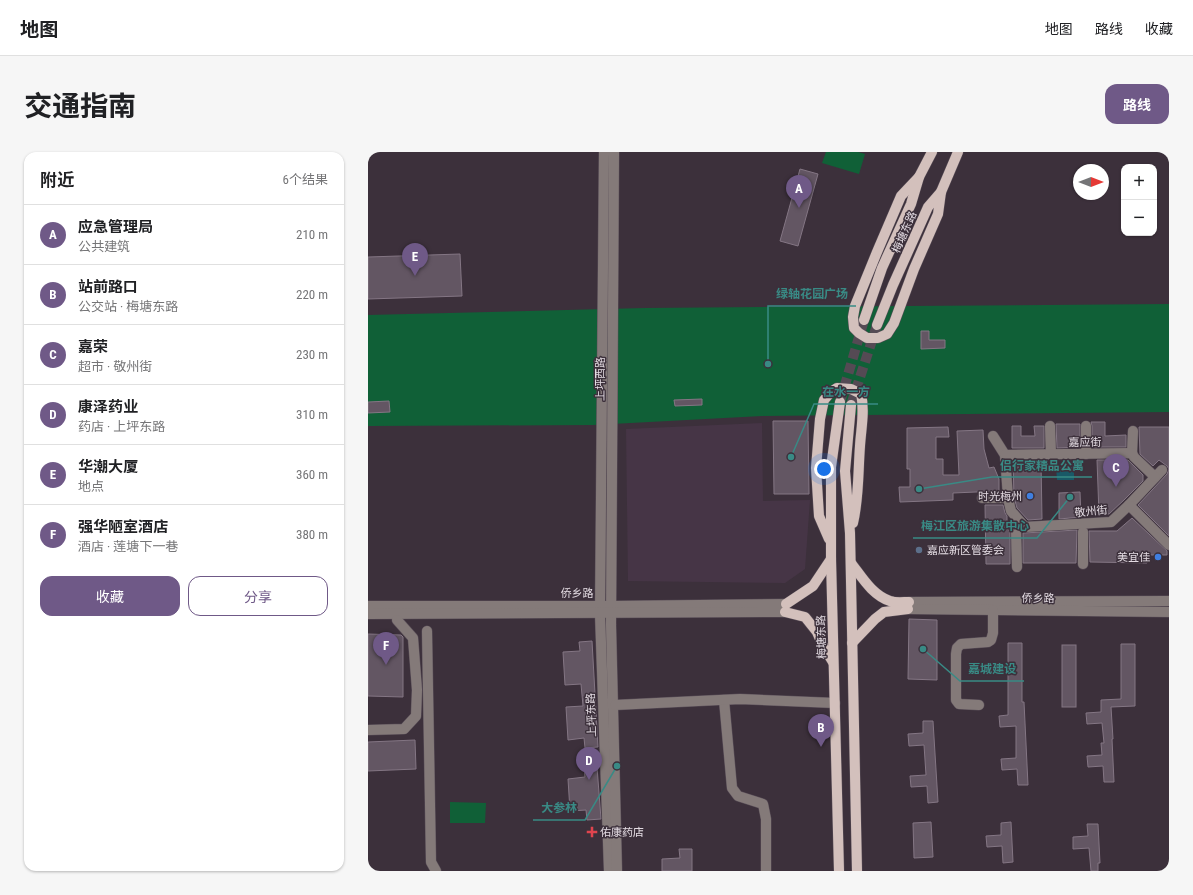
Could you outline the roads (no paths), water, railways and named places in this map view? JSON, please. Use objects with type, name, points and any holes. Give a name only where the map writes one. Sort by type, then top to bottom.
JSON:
[{"type":"main road","points":[[922,152],[926,163]]},
{"type":"main road","name":"梅塘东路","points":[[864,320],[882,268],[911,204],[919,177],[932,152]]},
{"type":"main road","points":[[956,156],[964,152]]},
{"type":"main road","name":"梅塘东路","points":[[877,325],[893,285],[928,208],[941,192],[956,156]]},
{"type":"main road","points":[[919,177],[901,196],[858,300],[853,317],[854,328],[859,334],[867,338],[878,338],[887,334],[894,323],[914,269],[938,214],[941,192]]},
{"type":"main road","points":[[831,543],[819,516],[816,468],[820,420],[824,400],[837,388],[851,389],[861,394],[864,404],[856,510],[850,533]]},
{"type":"main road","name":"梅塘东路","points":[[839,871],[831,559],[831,467],[840,402]]},
{"type":"main road","points":[[851,405],[845,471],[851,563],[857,871]]},
{"type":"main road","points":[[831,559],[813,586],[786,608],[805,617],[817,632],[834,663]]},
{"type":"main road","points":[[851,563],[876,593],[891,602],[908,605]]},
{"type":"main road","points":[[852,643],[875,619],[884,612],[908,605]]},
{"type":"street","name":"上坪西路","points":[[600,610],[604,152]]},
{"type":"street","name":"上坪西路","points":[[611,610],[614,152]]},
{"type":"street","points":[[1050,426],[1051,454]]},
{"type":"street","points":[[1086,426],[1086,454]]},
{"type":"street","points":[[1132,452],[1133,431]]},
{"type":"street","points":[[993,436],[1005,455],[1008,498],[1011,511],[1020,528],[1016,567]]},
{"type":"street","name":"嘉应街","points":[[1005,455],[1132,452]]},
{"type":"street","name":"敬州街","points":[[1020,528],[1111,522],[1158,474],[1134,457],[1132,452]]},
{"type":"street","points":[[982,498],[1008,498]]},
{"type":"street","points":[[1129,505],[1169,545]]},
{"type":"street","points":[[1083,532],[1083,564]]},
{"type":"street","name":"侨乡路","points":[[908,605],[1168,600]]},
{"type":"street","name":"侨乡路","points":[[908,605],[993,610],[1169,612]]},
{"type":"street","name":"侨乡路","points":[[368,606],[600,610],[786,608]]},
{"type":"street","name":"侨乡路","points":[[368,614],[600,610]]},
{"type":"street","name":"上坪东路","points":[[600,610],[608,871]]},
{"type":"street","name":"上坪东路","points":[[611,610],[617,871]]},
{"type":"street","points":[[979,705],[963,705],[956,700],[956,654],[957,648],[961,644],[988,642],[991,640],[993,633],[993,610]]},
{"type":"street","points":[[368,730],[404,729],[416,716],[417,690],[413,638],[397,620]]},
{"type":"street","points":[[427,631],[431,862],[436,871]]},
{"type":"street","points":[[615,705],[740,699],[835,703]]},
{"type":"street","points":[[724,700],[732,788],[738,796],[763,804],[766,819],[766,871]]},
{"type":"water","points":[[1056,467],[1074,467],[1074,480],[1057,480]]},
{"type":"tunnel","points":[[840,402],[864,320]]},
{"type":"tunnel","points":[[851,405],[877,325]]},
{"type":"place","name":"应急管理局","points":[[799,208]]},
{"type":"place","name":"华潮大厦","points":[[415,276]]},
{"type":"place","name":"绿轴花园广场","points":[[768,364]]},
{"type":"place","name":"在水一方","points":[[791,457]]},
{"type":"place","name":"嘉荣","points":[[1116,487]]},
{"type":"place","name":"侣行家精品公寓","points":[[919,489]]},
{"type":"place","name":"时光梅州","points":[[1030,496]]},
{"type":"place","name":"梅江区旅游集散中心","points":[[1070,497]]},
{"type":"place","name":"嘉应新区管委会","points":[[919,550]]},
{"type":"place","name":"美宜佳","points":[[1158,557]]},
{"type":"place","name":"嘉城建设","points":[[923,649]]},
{"type":"place","name":"强华陋室酒店","points":[[386,665]]},
{"type":"place","name":"站前路口","points":[[821,747]]},
{"type":"place","name":"大参林","points":[[617,766]]},
{"type":"place","name":"康泽药业","points":[[589,780]]},
{"type":"place","name":"佑康药店","points":[[592,832]]}]
